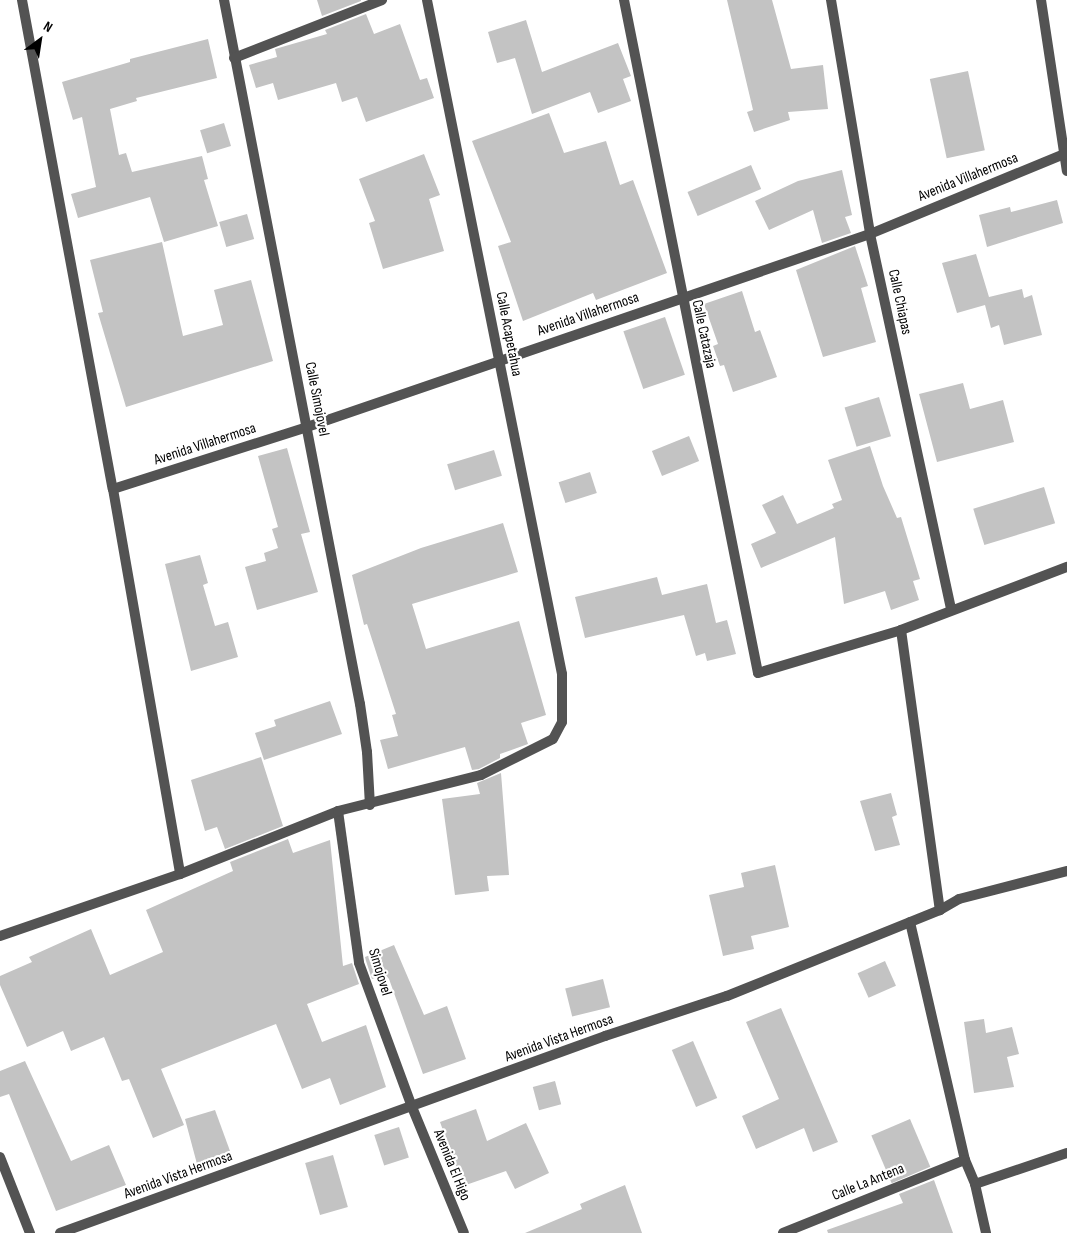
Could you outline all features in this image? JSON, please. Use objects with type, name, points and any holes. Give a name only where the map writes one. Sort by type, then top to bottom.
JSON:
[{"type":"street","points":[[22,0],[114,488],[180,874]]},
{"type":"street","name":"Calle Simojovel","points":[[224,0],[360,704],[368,752],[370,805]]},
{"type":"street","points":[[234,58],[382,0]]},
{"type":"street","name":"Calle Acapetahua","points":[[0,936],[180,874],[338,811],[370,805],[480,774],[554,739],[562,722],[562,674],[427,0]]},
{"type":"street","name":"Calle Catazaja","points":[[624,0],[681,298],[758,672],[901,630]]},
{"type":"street","name":"Calle Chiapas","points":[[831,0],[870,234],[951,609]]},
{"type":"street","points":[[1041,0],[1067,171]]},
{"type":"street","name":"Avenida Villahermosa","points":[[114,488],[307,427],[499,359],[870,234],[1065,154]]},
{"type":"street","points":[[940,910],[901,630],[951,609],[1067,567]]},
{"type":"street","name":"Simojovel","points":[[338,811],[359,963],[412,1108]]},
{"type":"street","name":"Avenida Vista Hermosa","points":[[60,1233],[412,1108],[605,1036],[727,996],[940,910],[959,899],[1067,871]]},
{"type":"street","points":[[910,922],[965,1160],[975,1184],[986,1233]]},
{"type":"street","name":"Avenida El Higo","points":[[412,1108],[464,1233]]},
{"type":"street","points":[[975,1184],[1067,1153]]},
{"type":"street","points":[[0,1157],[30,1233]]},
{"type":"street","name":"Calle La Antena","points":[[783,1233],[965,1160]]},
{"type":"building","points":[[317,0],[361,0],[361,1],[322,16]]},
{"type":"building","points":[[727,0],[772,0],[791,69],[823,65],[828,109],[788,112],[790,120],[754,132],[747,112],[753,110]]},
{"type":"building","points":[[366,14],[374,34],[400,24],[420,80],[427,78],[434,98],[366,122],[357,97],[342,102],[336,83],[278,100],[273,83],[256,88],[249,65],[277,57],[275,49],[327,34],[325,30]]},
{"type":"building","points":[[526,20],[542,72],[618,43],[631,76],[623,79],[631,101],[598,113],[590,92],[532,114],[515,58],[497,63],[488,32]]},
{"type":"building","points":[[208,39],[217,78],[136,98],[137,101],[110,109],[119,155],[126,153],[132,172],[202,156],[208,179],[204,180],[218,226],[164,242],[150,197],[78,218],[71,194],[96,187],[82,117],[73,120],[62,82],[130,62],[130,59]]},
{"type":"building","points":[[968,71],[985,150],[947,158],[930,79]]},
{"type":"building","points":[[549,113],[564,153],[606,141],[620,185],[633,180],[667,273],[596,300],[593,293],[523,321],[498,246],[511,242],[472,141]]},
{"type":"building","points":[[224,123],[231,146],[207,153],[200,130]]},
{"type":"building","points":[[424,154],[440,195],[429,199],[444,251],[383,269],[369,223],[375,221],[359,179]]},
{"type":"building","points":[[751,165],[761,189],[698,216],[687,192]]},
{"type":"building","points":[[842,170],[852,215],[845,217],[851,233],[822,243],[813,210],[769,230],[755,201],[798,181]]},
{"type":"building","points":[[1057,200],[1063,223],[987,247],[979,215],[1010,207],[1011,212]]},
{"type":"building","points":[[247,214],[254,239],[226,247],[219,222]]},
{"type":"building","points":[[162,242],[183,336],[223,325],[214,290],[251,280],[273,361],[126,407],[98,313],[103,312],[90,260]]},
{"type":"building","points":[[855,246],[868,286],[861,288],[876,342],[823,357],[796,270]]},
{"type":"building","points":[[976,254],[989,297],[1022,289],[1024,298],[1032,295],[1042,335],[1004,345],[999,325],[991,328],[985,305],[957,313],[942,263]]},
{"type":"building","points":[[742,291],[755,332],[760,330],[777,377],[733,392],[724,365],[720,366],[713,346],[718,344],[704,304]]},
{"type":"building","points":[[665,317],[685,375],[643,389],[623,331]]},
{"type":"building","points":[[963,383],[970,409],[1003,400],[1014,442],[937,462],[919,394]]},
{"type":"building","points":[[879,397],[891,436],[857,447],[845,408]]},
{"type":"building","points":[[689,436],[699,461],[662,476],[652,451]]},
{"type":"building","points":[[870,446],[883,486],[897,518],[901,517],[920,579],[913,581],[919,600],[891,610],[885,591],[844,604],[835,537],[761,568],[751,544],[776,533],[762,505],[783,495],[797,524],[834,508],[832,504],[842,500],[828,460]]},
{"type":"building","points":[[287,448],[310,532],[301,534],[318,592],[257,610],[245,567],[266,561],[264,553],[278,548],[272,529],[278,527],[258,456]]},
{"type":"building","points":[[494,450],[502,476],[455,490],[447,464]]},
{"type":"building","points":[[590,472],[597,493],[565,503],[559,482]]},
{"type":"building","points":[[1044,487],[1055,523],[984,545],[973,509]]},
{"type":"building","points":[[503,523],[518,572],[412,604],[426,649],[519,621],[546,715],[521,723],[528,744],[500,754],[500,758],[479,769],[472,770],[465,747],[388,769],[380,740],[398,736],[392,715],[396,714],[367,624],[364,625],[352,575],[421,548]]},
{"type":"building","points":[[200,555],[208,583],[203,585],[215,626],[228,622],[238,657],[191,671],[165,564]]},
{"type":"building","points":[[657,577],[662,595],[707,584],[716,623],[727,620],[736,654],[707,661],[705,653],[696,656],[684,615],[585,638],[575,597]]},
{"type":"building","points":[[330,701],[342,734],[264,760],[255,733],[276,726],[274,720]]},
{"type":"building","points":[[261,757],[283,826],[225,849],[217,827],[205,831],[191,780]]},
{"type":"building","points":[[501,773],[509,875],[487,876],[489,891],[455,895],[442,799],[480,794],[477,783]]},
{"type":"building","points":[[891,793],[897,815],[892,817],[900,845],[875,851],[860,801]]},
{"type":"building","points":[[288,839],[293,853],[330,840],[343,966],[352,963],[359,984],[307,1004],[322,1042],[366,1025],[386,1087],[340,1105],[330,1078],[302,1089],[276,1024],[161,1069],[184,1125],[153,1138],[129,1079],[122,1081],[104,1037],[71,1051],[63,1031],[27,1047],[0,985],[0,976],[32,962],[29,957],[91,929],[110,975],[163,952],[146,910],[233,871],[230,862]]},
{"type":"building","points":[[775,865],[789,927],[751,936],[754,949],[723,956],[709,895],[744,887],[741,873]]},
{"type":"building","points":[[394,945],[424,1015],[447,1006],[466,1059],[423,1074],[389,979],[385,974],[372,979],[365,957]]},
{"type":"building","points":[[885,961],[896,986],[869,998],[858,973]]},
{"type":"building","points":[[603,979],[610,1007],[572,1017],[565,988]]},
{"type":"building","points":[[781,1008],[838,1142],[813,1152],[804,1128],[756,1149],[742,1116],[779,1099],[746,1022]]},
{"type":"building","points":[[984,1019],[986,1033],[1012,1027],[1019,1054],[1007,1057],[1014,1087],[974,1093],[964,1022]]},
{"type":"building","points":[[693,1041],[717,1098],[696,1107],[672,1050]]},
{"type":"building","points":[[25,1061],[71,1161],[109,1145],[126,1185],[56,1211],[9,1094],[0,1097],[0,1071]]},
{"type":"building","points":[[555,1081],[561,1104],[539,1110],[533,1087]]},
{"type":"building","points":[[476,1109],[487,1141],[526,1123],[549,1173],[515,1189],[506,1171],[463,1186],[440,1122]]},
{"type":"building","points":[[215,1110],[230,1151],[197,1164],[185,1119]]},
{"type":"building","points":[[910,1119],[930,1167],[892,1183],[871,1135]]},
{"type":"building","points":[[399,1127],[409,1157],[384,1165],[374,1135]]},
{"type":"building","points":[[333,1155],[348,1207],[320,1215],[305,1163]]},
{"type":"building","points":[[934,1180],[953,1233],[828,1233],[827,1230],[903,1203],[899,1194]]},
{"type":"building","points":[[625,1185],[642,1233],[525,1233],[582,1209],[580,1204]]}]
